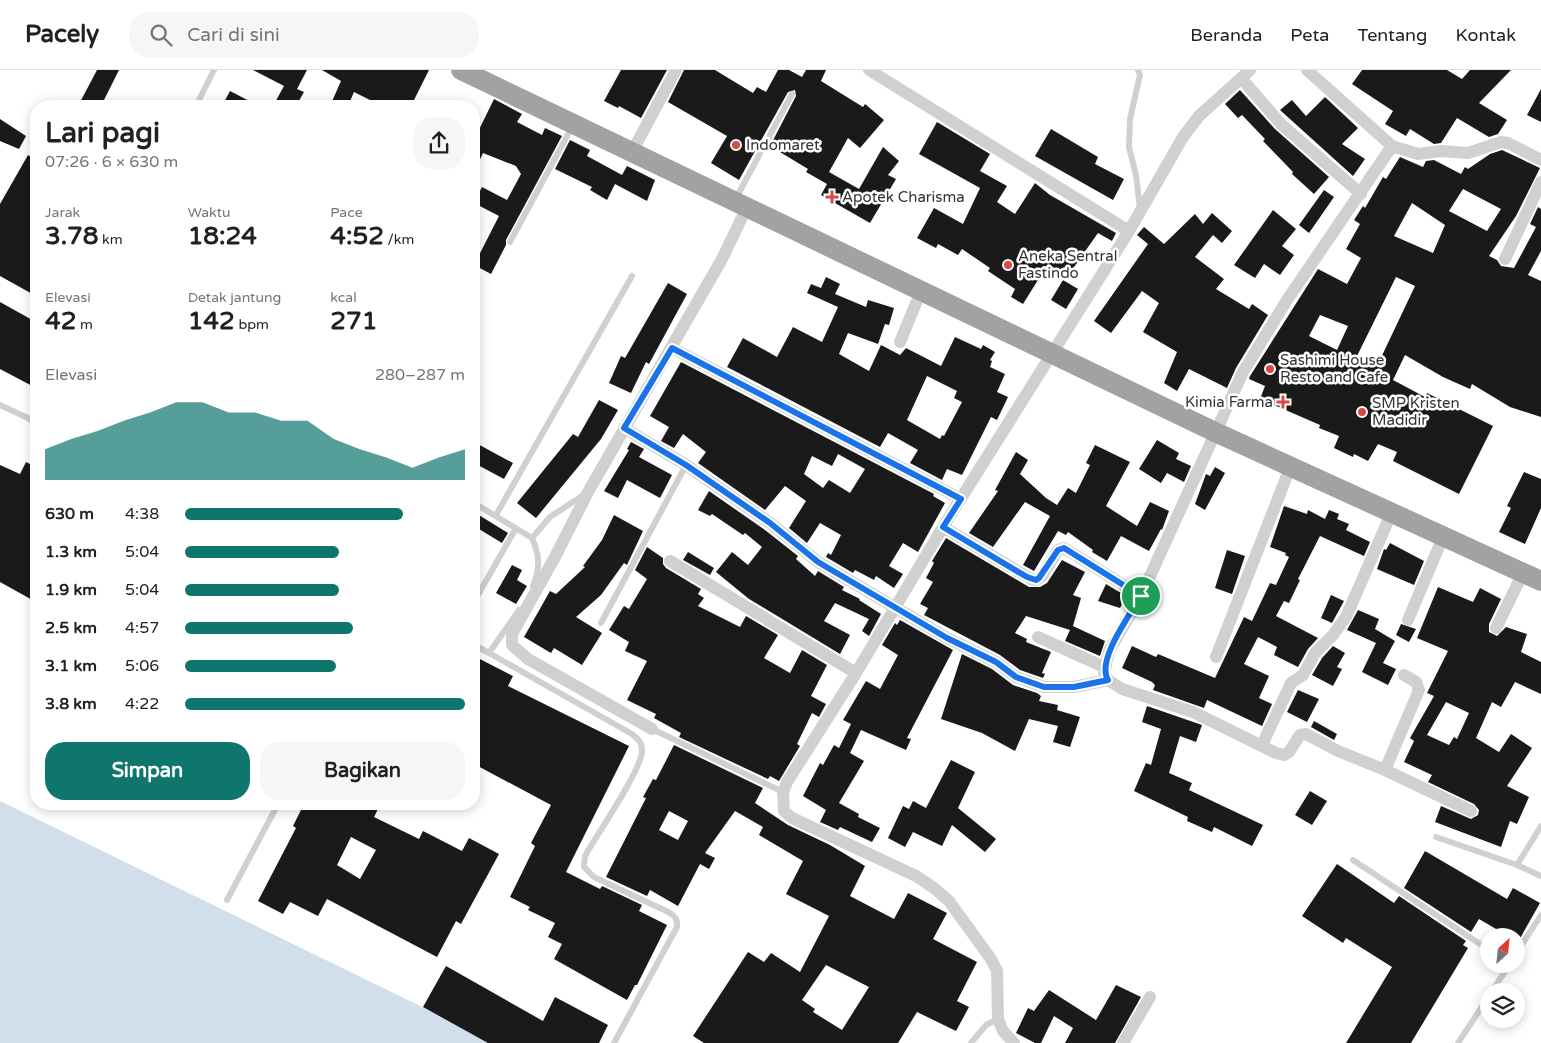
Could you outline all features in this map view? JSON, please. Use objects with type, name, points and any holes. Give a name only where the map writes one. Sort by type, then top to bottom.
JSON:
[{"type":"highway","points":[[461,70],[482,74],[573,124],[1290,468],[1541,581]]},
{"type":"street","points":[[632,152],[676,70]]},
{"type":"street","points":[[869,70],[1128,230]]},
{"type":"street","points":[[1307,70],[1392,146],[1418,154],[1441,151],[1468,153],[1502,142],[1508,143],[1541,160]]},
{"type":"street","points":[[1014,1043],[1003,1031],[998,1019],[997,971],[973,933],[949,901],[916,876],[792,818],[784,811],[783,792],[787,782],[856,673],[943,527],[1184,137],[1199,116],[1245,74],[1281,124],[1361,194]]},
{"type":"street","points":[[1392,146],[1268,330],[1243,372],[1141,596],[1109,651],[1104,667],[1108,680],[1122,689],[1210,720],[1284,755],[1289,752],[1300,735],[1306,734],[1362,762],[1386,770],[1471,811]]},
{"type":"street","points":[[1505,260],[1541,183]]},
{"type":"street","points":[[652,728],[528,659],[512,645],[512,634],[556,555],[588,492],[722,259],[741,204]]},
{"type":"street","points":[[900,342],[921,291]]},
{"type":"street","points":[[672,348],[961,499]]},
{"type":"street","points":[[624,428],[686,465],[770,523],[818,562],[895,608],[996,662],[1016,677],[1034,684],[1074,687],[1108,680]]},
{"type":"street","points":[[1216,658],[1290,468]]},
{"type":"street","points":[[1262,745],[1291,683],[1303,675],[1315,654],[1333,635],[1346,617],[1391,514]]},
{"type":"street","points":[[943,527],[1036,580],[1042,576],[1058,550],[1064,548],[1141,596]]},
{"type":"street","points":[[1408,620],[1442,537]]},
{"type":"street","points":[[670,561],[856,673]]},
{"type":"street","points":[[1496,628],[1523,573]]},
{"type":"street","points":[[1038,637],[1104,667]]},
{"type":"street","points":[[1386,770],[1419,690],[1416,682],[1404,675]]},
{"type":"street","points":[[1123,1043],[1150,997]]},
{"type":"lane","points":[[199,100],[214,70]]},
{"type":"lane","points":[[1138,70],[1140,75],[1130,119],[1128,147],[1136,174],[1140,210]]},
{"type":"lane","points":[[741,204],[792,94]]},
{"type":"lane","points":[[510,242],[573,124]]},
{"type":"lane","points":[[496,515],[632,276]]},
{"type":"lane","points":[[0,405],[30,419]]},
{"type":"lane","points":[[601,623],[686,465]]},
{"type":"lane","points":[[532,538],[550,517],[588,492]]},
{"type":"lane","points":[[480,506],[532,538],[539,554],[539,568],[534,585],[489,653]]},
{"type":"lane","points":[[480,591],[516,528]]},
{"type":"lane","points":[[480,648],[632,734],[641,742],[641,759],[585,856],[584,867],[594,877],[666,911],[678,921],[677,927],[614,1043]]},
{"type":"lane","points":[[652,728],[783,792]]},
{"type":"lane","points":[[227,900],[275,810]]},
{"type":"lane","points":[[1517,865],[1541,826]]},
{"type":"lane","points":[[1436,837],[1517,865],[1541,876]]},
{"type":"lane","points":[[1353,860],[1480,944]]},
{"type":"lane","points":[[1525,940],[1541,915]]},
{"type":"lane","points":[[1458,1043],[1480,1010]]},
{"type":"lane","points":[[971,1043],[986,1025],[998,1019]]},
{"type":"water","points":[[0,801],[496,1043],[0,1043]]},
{"type":"building","points":[[97,70],[119,70],[104,100],[81,100]]},
{"type":"building","points":[[253,70],[307,70],[297,89],[304,92],[299,100],[276,100],[284,86]]},
{"type":"building","points":[[322,70],[429,70],[414,100],[370,100],[354,92],[351,100],[333,100],[341,81]]},
{"type":"building","points":[[621,70],[667,70],[641,118],[619,106],[618,108],[604,101]]},
{"type":"building","points":[[684,70],[715,70],[753,93],[757,87],[766,92],[778,70],[789,70],[802,77],[806,70],[826,70],[821,81],[863,107],[865,104],[884,120],[860,148],[848,138],[829,172],[859,189],[883,147],[899,161],[888,175],[896,179],[870,223],[821,195],[827,184],[806,172],[808,169],[770,146],[796,96],[795,90],[788,92],[739,180],[711,163],[727,136],[668,102]]},
{"type":"building","points":[[1362,70],[1447,70],[1462,79],[1470,70],[1511,70],[1479,103],[1507,120],[1498,134],[1489,137],[1457,118],[1441,143],[1434,144],[1410,129],[1406,136],[1385,124],[1393,111],[1352,84]]},
{"type":"building","points":[[1541,89],[1541,122],[1527,115]]},
{"type":"building","points":[[1240,90],[1275,129],[1329,177],[1314,194],[1292,174],[1293,172],[1263,141],[1265,139],[1242,115],[1238,118],[1225,104]]},
{"type":"building","points":[[230,91],[247,100],[225,100]]},
{"type":"building","points":[[1325,97],[1358,128],[1342,144],[1365,159],[1353,176],[1280,110],[1292,100],[1306,116]]},
{"type":"building","points":[[494,99],[522,114],[517,122],[542,135],[545,128],[562,136],[506,240],[506,245],[491,274],[480,268],[480,253],[499,216],[480,206],[480,191],[482,187],[507,200],[521,174],[516,166],[483,153],[480,159],[480,128]]},
{"type":"building","points":[[0,119],[26,136],[19,149],[0,141]]},
{"type":"building","points":[[937,122],[990,154],[980,171],[1007,186],[997,202],[1015,214],[1035,183],[1050,195],[1116,233],[1112,241],[1098,233],[1067,277],[1048,264],[1023,304],[1011,297],[1015,289],[988,271],[990,268],[962,249],[958,255],[938,244],[936,248],[917,238],[934,208],[963,224],[980,188],[919,154]]},
{"type":"building","points":[[1051,129],[1098,157],[1095,164],[1124,179],[1113,200],[1035,156]]},
{"type":"building","points":[[570,140],[590,150],[587,156],[622,175],[627,166],[655,180],[647,201],[615,184],[607,200],[590,190],[592,187],[555,169]]},
{"type":"building","points":[[1502,150],[1540,168],[1516,216],[1489,256],[1497,260],[1501,266],[1514,268],[1536,227],[1530,224],[1538,207],[1541,209],[1541,251],[1528,275],[1541,281],[1541,417],[1510,407],[1472,384],[1470,389],[1443,377],[1405,355],[1393,380],[1425,397],[1427,393],[1493,426],[1459,494],[1393,461],[1397,452],[1378,444],[1368,461],[1354,454],[1353,457],[1334,448],[1339,436],[1319,428],[1320,425],[1260,399],[1265,386],[1249,379],[1318,269],[1347,284],[1361,258],[1346,249],[1360,224],[1354,220],[1363,206],[1365,208],[1383,177],[1386,179],[1400,157],[1423,167],[1426,161],[1434,160],[1461,174],[1465,167],[1468,169],[1490,154]],"holes":[[[1463,189],[1501,209],[1487,231],[1449,211]],[[1412,203],[1445,225],[1433,253],[1394,236]],[[1396,277],[1415,286],[1378,364],[1357,356]],[[1320,315],[1348,326],[1337,350],[1309,336]]]},
{"type":"building","points":[[28,155],[30,156],[30,293],[0,276],[0,204]]},
{"type":"building","points":[[1324,190],[1334,197],[1309,233],[1299,225]]},
{"type":"building","points":[[1273,210],[1296,229],[1282,246],[1294,255],[1280,275],[1264,264],[1255,278],[1234,265]]},
{"type":"building","points":[[1212,213],[1232,231],[1222,243],[1213,235],[1195,257],[1224,279],[1216,289],[1249,309],[1252,304],[1268,315],[1236,368],[1227,388],[1189,369],[1177,391],[1164,383],[1177,352],[1143,332],[1159,303],[1142,291],[1111,333],[1094,321],[1148,244],[1137,235],[1144,227],[1164,244],[1195,214],[1203,224]]},
{"type":"building","points":[[826,277],[840,284],[835,294],[866,307],[868,300],[894,308],[889,325],[885,324],[878,344],[848,333],[839,354],[869,371],[881,345],[900,355],[906,348],[941,366],[955,337],[981,349],[983,345],[995,352],[990,360],[992,361],[990,367],[1005,374],[997,392],[1008,397],[997,420],[991,417],[962,475],[947,469],[942,480],[910,463],[918,450],[888,433],[880,447],[727,367],[743,338],[777,357],[793,327],[822,342],[838,307],[807,293],[811,284],[821,288]],"holes":[[[927,376],[957,391],[954,398],[962,402],[944,436],[942,435],[940,439],[907,420]]]},
{"type":"building","points":[[1063,280],[1078,289],[1066,309],[1051,300]]},
{"type":"building","points":[[668,283],[687,294],[649,364],[646,362],[631,393],[609,383],[621,356],[625,358]]},
{"type":"building","points":[[0,302],[30,319],[30,385],[0,369]]},
{"type":"building","points":[[681,362],[934,494],[933,496],[945,503],[918,552],[903,543],[889,566],[903,574],[894,588],[876,576],[874,580],[855,570],[853,573],[826,557],[828,553],[831,555],[841,535],[820,523],[807,543],[789,528],[806,501],[785,486],[765,510],[698,463],[706,452],[683,434],[674,448],[661,441],[669,427],[650,416]],"holes":[[[838,454],[865,469],[850,493],[829,480],[823,488],[804,474],[812,456],[832,466]]]},
{"type":"building","points":[[599,400],[618,410],[601,439],[536,518],[517,503],[573,434],[578,437]]},
{"type":"building","points":[[1157,440],[1179,453],[1176,459],[1191,466],[1184,482],[1167,473],[1161,483],[1139,469]]},
{"type":"building","points":[[631,442],[644,449],[639,457],[672,475],[660,498],[627,480],[618,498],[604,491],[629,450],[627,449]]},
{"type":"building","points":[[480,445],[513,463],[504,479],[480,466]]},
{"type":"building","points":[[1095,445],[1130,462],[1106,506],[1137,526],[1150,502],[1169,511],[1162,530],[1149,551],[1121,536],[1107,561],[1092,552],[1093,550],[1068,532],[1066,535],[1058,531],[1034,571],[1023,565],[1050,516],[1025,502],[993,547],[969,533],[998,491],[995,490],[1016,452],[1028,460],[1020,474],[1046,498],[1057,505],[1068,488],[1076,493],[1090,465],[1086,463]]},
{"type":"building","points":[[26,462],[30,464],[30,599],[0,582],[0,465],[20,474]]},
{"type":"building","points":[[1215,467],[1225,473],[1205,510],[1195,504],[1206,474],[1210,476]]},
{"type":"building","points":[[1524,472],[1541,479],[1541,508],[1525,544],[1499,532],[1511,508],[1507,506]]},
{"type":"building","points":[[709,491],[765,530],[798,556],[796,559],[815,576],[818,571],[844,587],[842,590],[860,599],[881,614],[869,636],[862,631],[869,619],[835,603],[824,621],[850,635],[840,654],[749,599],[716,572],[732,552],[748,565],[762,547],[745,533],[743,535],[712,514],[710,516],[698,510]]},
{"type":"building","points":[[1284,506],[1307,514],[1308,510],[1325,519],[1329,510],[1339,514],[1337,519],[1349,524],[1346,530],[1370,542],[1364,556],[1320,536],[1298,579],[1300,580],[1289,603],[1284,601],[1276,616],[1318,638],[1308,649],[1298,667],[1274,655],[1277,647],[1258,637],[1244,664],[1269,676],[1259,698],[1272,704],[1262,726],[1207,700],[1204,708],[1153,690],[1155,685],[1152,682],[1122,668],[1132,646],[1156,657],[1158,654],[1215,678],[1244,617],[1252,621],[1270,583],[1276,585],[1289,557],[1285,555],[1286,553],[1270,547]]},
{"type":"building","points":[[614,515],[643,531],[627,565],[624,563],[601,595],[576,617],[602,633],[582,665],[554,648],[551,653],[524,637],[550,591],[556,594],[585,567],[583,566],[602,540]]},
{"type":"building","points":[[480,516],[508,533],[502,543],[480,530]]},
{"type":"building","points":[[946,538],[1029,587],[1040,587],[1047,583],[1062,560],[1085,572],[1073,595],[1081,598],[1073,626],[1105,641],[1100,656],[1065,641],[1070,630],[1026,616],[1015,633],[1027,639],[1026,642],[1051,652],[1042,673],[1045,674],[1043,678],[1020,670],[1000,655],[924,615],[928,608],[920,604],[933,582],[926,578],[934,563],[932,561]]},
{"type":"building","points":[[1390,543],[1424,561],[1414,585],[1377,569],[1384,549],[1386,550]]},
{"type":"building","points":[[647,547],[663,558],[663,564],[666,568],[701,589],[698,594],[704,598],[698,606],[740,627],[746,616],[778,635],[764,658],[790,673],[802,650],[827,665],[811,696],[826,704],[819,717],[812,713],[797,744],[800,746],[779,781],[770,776],[768,779],[679,737],[681,733],[654,718],[656,714],[627,700],[647,661],[625,651],[629,642],[609,630],[624,606],[629,609],[647,579],[635,570]]},
{"type":"building","points":[[1227,550],[1245,556],[1232,594],[1215,588]]},
{"type":"building","points":[[688,552],[714,568],[710,575],[683,560]]},
{"type":"building","points":[[512,565],[522,570],[517,580],[527,586],[516,604],[496,593]]},
{"type":"building","points":[[1106,584],[1126,596],[1120,608],[1098,601]]},
{"type":"building","points":[[1438,587],[1473,602],[1480,588],[1501,599],[1489,624],[1489,632],[1497,636],[1506,627],[1527,634],[1521,652],[1541,662],[1541,694],[1515,682],[1501,707],[1492,702],[1476,738],[1499,752],[1511,734],[1532,748],[1507,786],[1529,797],[1517,824],[1510,821],[1501,847],[1435,822],[1441,806],[1471,819],[1478,815],[1479,810],[1474,804],[1428,782],[1432,775],[1404,762],[1414,741],[1410,738],[1434,696],[1427,693],[1448,651],[1417,638]],"holes":[[[1446,702],[1469,713],[1457,739],[1454,737],[1449,745],[1427,735]]]},
{"type":"building","points":[[1331,595],[1344,601],[1332,623],[1321,618]]},
{"type":"building","points":[[1358,610],[1379,619],[1375,629],[1395,641],[1383,663],[1396,669],[1388,685],[1362,672],[1376,643],[1347,630]]},
{"type":"building","points":[[900,620],[953,650],[907,738],[911,739],[906,750],[861,730],[850,753],[864,761],[839,803],[859,814],[858,817],[880,828],[872,842],[840,827],[838,830],[820,822],[826,810],[803,796],[820,763],[823,765],[834,745],[839,748],[851,724],[843,720],[866,681],[880,689],[898,655],[882,645],[895,623],[897,625]]},
{"type":"building","points":[[1401,624],[1416,629],[1409,642],[1396,635]]},
{"type":"building","points":[[1333,646],[1345,653],[1337,667],[1342,669],[1333,686],[1312,675],[1322,658]]},
{"type":"building","points":[[962,654],[992,669],[1013,685],[1037,693],[1041,696],[1039,701],[1058,705],[1057,710],[1080,717],[1070,747],[1053,742],[1058,726],[1029,719],[1015,751],[982,733],[941,719]]},
{"type":"building","points":[[480,659],[513,676],[508,686],[629,746],[566,872],[600,889],[602,886],[642,905],[639,911],[667,925],[637,985],[635,985],[627,1000],[554,959],[562,944],[548,937],[555,923],[528,910],[530,907],[510,897],[535,846],[531,843],[551,805],[480,767]]},
{"type":"building","points":[[1298,690],[1319,699],[1307,722],[1287,712]]},
{"type":"building","points":[[1147,706],[1202,725],[1196,742],[1180,736],[1169,773],[1192,783],[1189,790],[1263,825],[1252,846],[1214,827],[1212,832],[1187,821],[1188,817],[1134,791],[1146,763],[1151,765],[1161,729],[1142,722]]},
{"type":"building","points":[[1314,721],[1337,734],[1334,740],[1311,727]]},
{"type":"building","points":[[674,745],[763,788],[755,803],[788,825],[830,845],[865,866],[850,896],[894,919],[908,893],[947,913],[933,939],[977,962],[957,1001],[969,1007],[956,1031],[917,1012],[898,1043],[704,1043],[693,1036],[748,952],[764,962],[771,953],[800,972],[829,916],[786,894],[803,861],[759,835],[763,827],[735,811],[705,853],[715,858],[709,869],[700,864],[678,906],[650,890],[647,896],[606,877],[646,798],[643,797],[653,779],[656,780]],"holes":[[[669,811],[688,821],[678,840],[659,830]],[[826,965],[869,987],[842,1030],[813,1012],[815,1009],[802,1000]]]},
{"type":"building","points":[[951,760],[975,772],[958,808],[996,839],[985,852],[952,825],[942,846],[913,832],[905,847],[888,838],[903,806],[909,809],[913,801],[926,808]]},
{"type":"building","points":[[1310,791],[1327,801],[1312,825],[1295,815]]},
{"type":"building","points":[[301,810],[378,810],[374,817],[419,839],[423,831],[462,851],[469,838],[499,854],[461,924],[456,921],[437,957],[327,899],[318,916],[290,902],[283,914],[258,901],[296,828],[293,826]],"holes":[[[351,837],[376,850],[360,879],[337,865]]]},
{"type":"building","points":[[1425,851],[1507,899],[1513,888],[1540,903],[1525,930],[1525,928],[1494,928],[1479,919],[1471,932],[1404,888]]},
{"type":"building","points":[[1337,864],[1394,903],[1399,896],[1466,941],[1463,945],[1468,948],[1411,1043],[1346,1043],[1392,967],[1346,938],[1343,943],[1302,916]]},
{"type":"building","points":[[446,966],[543,1021],[555,997],[608,1025],[599,1043],[488,1043],[423,1007]]},
{"type":"building","points":[[1116,985],[1141,997],[1115,1043],[1065,1043],[1073,1028],[1054,1016],[1041,1043],[1035,1043],[1016,1033],[1028,1008],[1034,1011],[1049,990],[1096,1020]]},
{"type":"place","name":"Indomaret","points":[[736,145]]},
{"type":"place","name":"Apotek Charisma","points":[[832,197]]},
{"type":"place","name":"Aneka Sentral Fastindo","points":[[1008,265]]},
{"type":"place","name":"Sashimi House Resto and Cafe","points":[[1270,369]]},
{"type":"place","name":"Kimia Farma","points":[[1283,402]]},
{"type":"place","name":"SMP Kristen Madidir","points":[[1362,412]]},
{"type":"route","points":[[672,348],[961,499],[943,527],[1027,577],[1036,580],[1042,576],[1055,553],[1064,548],[1141,596],[1109,651],[1104,667],[1104,673],[1108,680],[1074,687],[1044,687],[1034,684],[1016,677],[996,662],[947,638],[818,562],[770,523],[686,465],[624,428],[672,348]]}]
